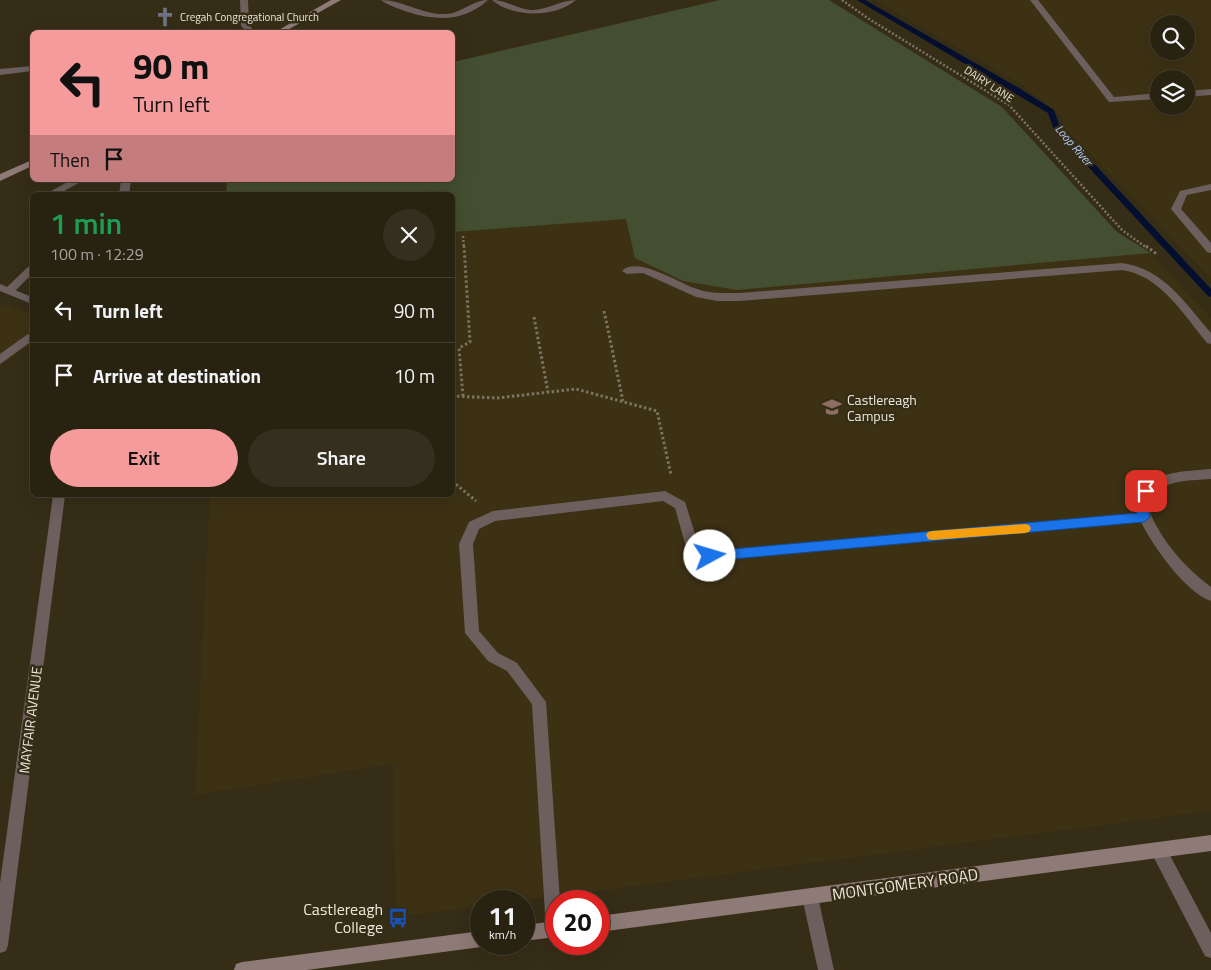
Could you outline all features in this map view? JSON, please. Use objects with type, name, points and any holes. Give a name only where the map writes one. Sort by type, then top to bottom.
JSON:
[{"type":"street","points":[[244,0],[245,26],[249,30]]},
{"type":"street","points":[[283,30],[336,0]]},
{"type":"street","points":[[385,0],[442,17],[454,16],[484,0]]},
{"type":"street","points":[[496,0],[525,12],[538,13],[572,0]]},
{"type":"street","points":[[1034,0],[1112,100],[1150,97]]},
{"type":"street","points":[[0,72],[30,69]]},
{"type":"street","points":[[1195,93],[1211,92]]},
{"type":"street","points":[[0,178],[30,164]]},
{"type":"street","points":[[55,192],[76,182]]},
{"type":"street","points":[[1211,187],[1183,192],[1176,209],[1211,250]]},
{"type":"street","points":[[627,271],[644,270],[696,293],[717,297],[740,297],[1118,266],[1132,268],[1147,274],[1159,283],[1211,340]]},
{"type":"street","points":[[30,270],[5,289],[30,300]]},
{"type":"street","points":[[0,360],[28,338]]},
{"type":"street","points":[[1211,474],[1159,481],[1146,491],[1140,503],[1144,517],[1180,569],[1211,595]]},
{"type":"street","points":[[552,890],[539,702],[512,667],[493,657],[472,633],[466,544],[474,526],[493,516],[665,496],[681,504],[691,544],[710,556],[1144,517]]},
{"type":"street","name":"MAYFAIR AVENUE","points":[[0,945],[59,497]]},
{"type":"street","name":"MONTGOMERY ROAD","points":[[610,923],[1211,844]]},
{"type":"street","points":[[1159,851],[1211,950]]},
{"type":"street","points":[[810,897],[826,970]]},
{"type":"street","points":[[242,970],[470,940]]},
{"type":"path","name":"DAIRY LANE","points":[[842,0],[869,19],[1009,105],[1122,230],[1154,251],[1160,258]]},
{"type":"path","points":[[463,236],[470,342],[459,348],[463,396]]},
{"type":"path","points":[[604,311],[623,401]]},
{"type":"path","points":[[534,316],[548,392]]},
{"type":"path","points":[[455,396],[497,398],[576,389],[658,411],[673,484],[665,496]]},
{"type":"path","points":[[455,483],[493,516]]},
{"type":"shaded area","name":"Castlereagh Campus","points":[[720,0],[829,0],[1002,107],[1117,232],[1151,253],[1211,319],[1211,811],[603,890],[545,890],[545,897],[535,899],[535,890],[470,890],[470,907],[396,917],[393,764],[195,795],[210,497],[455,497],[455,192],[226,192],[227,182],[455,182],[455,62]]},
{"type":"shaded area","points":[[875,0],[1211,0],[1211,278],[1064,127],[1063,118],[1024,86]]},
{"type":"shaded area","points":[[0,304],[24,310],[30,317],[30,344],[0,366]]},
{"type":"green space","points":[[720,0],[829,0],[1002,107],[1117,232],[1151,253],[737,290],[683,281],[635,258],[626,219],[455,232],[455,192],[226,192],[227,182],[455,182],[455,62]]},
{"type":"waterway","name":"Loop River","points":[[860,0],[1051,112],[1057,128],[1211,294]]},
{"type":"slow traffic","points":[[932,535],[1025,528]]},
{"type":"place","name":"Cregah Congregational Church","points":[[165,17]]},
{"type":"place","name":"Castlereagh Campus","points":[[832,407]]},
{"type":"place","name":"Castlereagh College","points":[[398,918]]},
{"type":"route","points":[[710,556],[880,539],[1144,517],[1140,503],[1146,491]]}]
